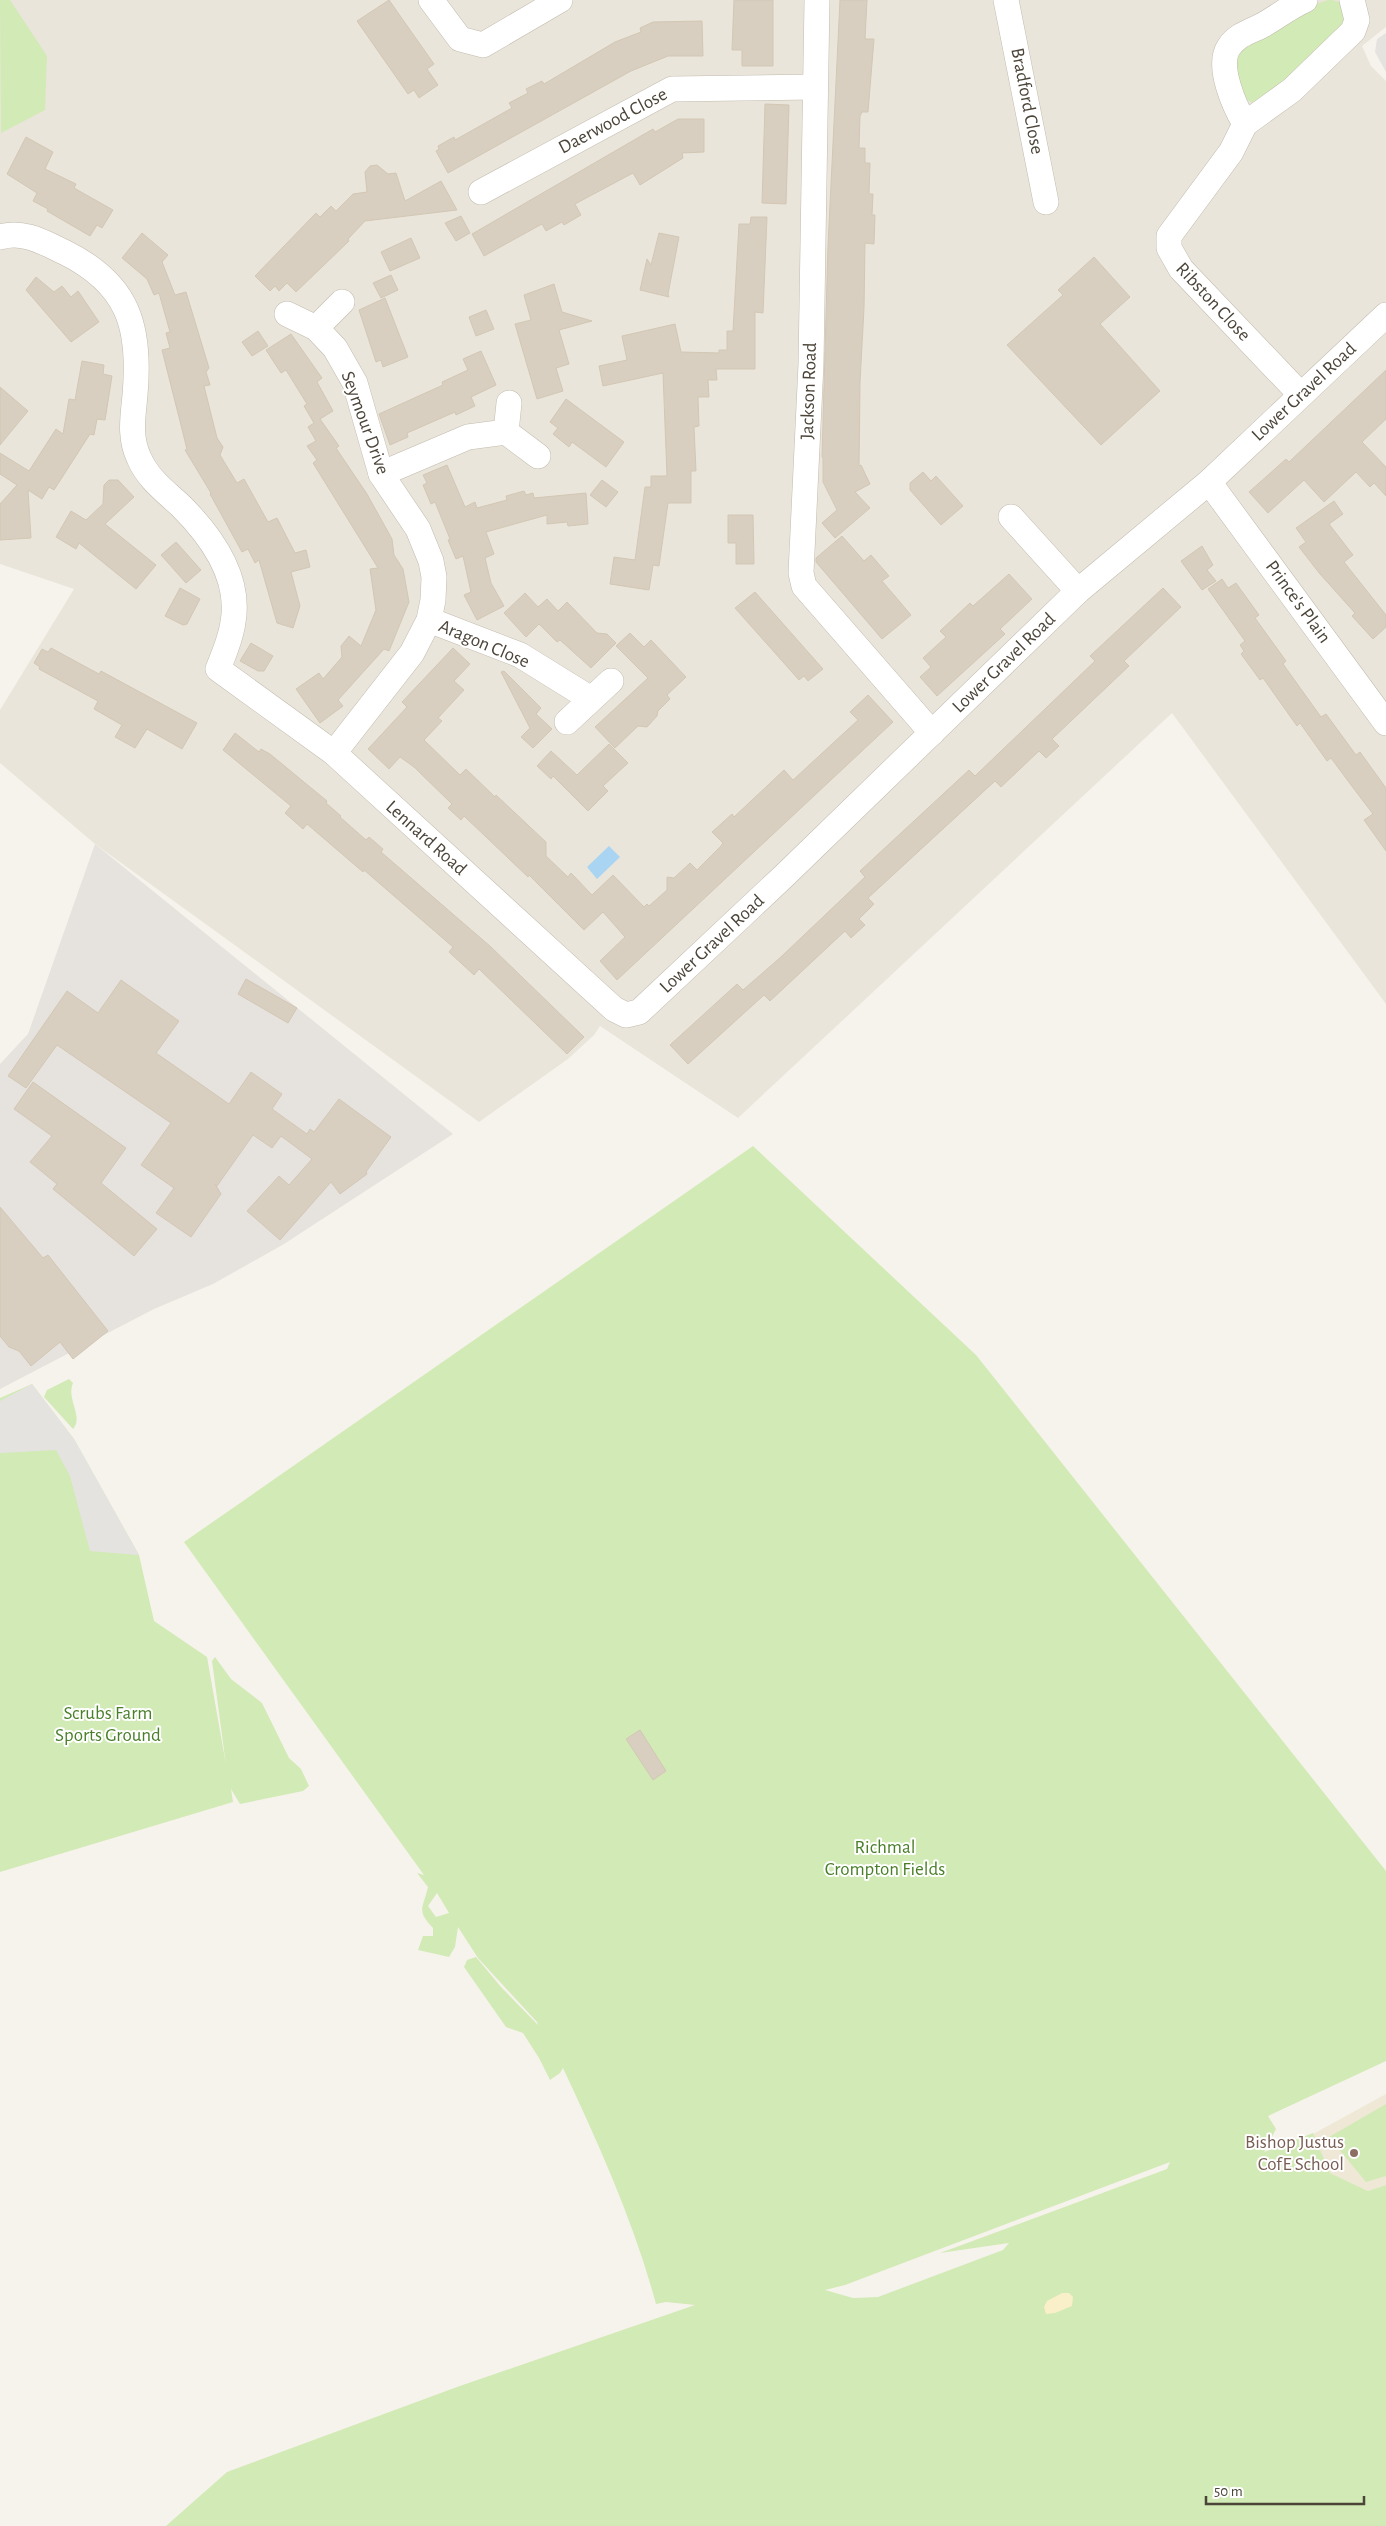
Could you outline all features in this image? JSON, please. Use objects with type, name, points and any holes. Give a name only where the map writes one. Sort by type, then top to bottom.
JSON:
[{"type":"street","points":[[431,0],[460,38],[483,45],[560,0]]},
{"type":"street","name":"Jackson Road","points":[[817,0],[814,87],[811,364],[800,573],[804,586],[932,733]]},
{"type":"street","name":"Bradford Close","points":[[1006,0],[1046,202]]},
{"type":"street","points":[[1245,124],[1236,109],[1224,66],[1228,48],[1241,35],[1305,0]]},
{"type":"street","name":"Ribston Close","points":[[1301,395],[1181,269],[1169,248],[1169,236],[1231,152],[1245,124],[1292,90],[1353,31],[1357,20],[1352,0]]},
{"type":"street","name":"Daerwood Close","points":[[481,192],[672,89],[814,87]]},
{"type":"street","name":"Lennard Road","points":[[0,237],[21,233],[71,255],[94,269],[110,285],[130,317],[137,354],[132,421],[134,444],[138,458],[156,485],[209,536],[229,576],[234,595],[233,624],[218,669],[334,753],[614,1009],[626,1014]]},
{"type":"street","points":[[316,328],[342,302]]},
{"type":"street","name":"Seymour Drive","points":[[287,314],[316,328],[335,348],[355,383],[381,474],[418,529],[431,561],[433,593],[429,620],[412,653],[334,753]]},
{"type":"street","name":"Lower Gravel Road","points":[[626,1014],[640,1012],[1078,591],[1209,482],[1386,315]]},
{"type":"street","points":[[506,432],[509,403]]},
{"type":"street","points":[[381,474],[468,437],[506,432],[538,456]]},
{"type":"street","name":"Prince's Plain","points":[[1209,482],[1386,723]]},
{"type":"street","points":[[1011,517],[1078,591]]},
{"type":"street","name":"Aragon Close","points":[[429,620],[520,655],[591,699]]},
{"type":"street","points":[[567,722],[611,680]]},
{"type":"shaded area","points":[[0,0],[1386,0],[1386,27],[1362,46],[1371,66],[1386,81],[1386,1004],[1172,713],[738,1118],[600,1026],[594,1035],[568,1059],[479,1122],[95,844],[0,763],[0,710],[74,589],[0,564]]},
{"type":"shaded area","points":[[1386,33],[1386,72],[1375,52],[1377,39]]},
{"type":"shaded area","points":[[95,844],[453,1134],[284,1244],[213,1284],[154,1309],[0,1389],[0,1064],[28,1034]]},
{"type":"shaded area","points":[[32,1384],[74,1439],[139,1555],[90,1551],[70,1476],[56,1450],[0,1453],[0,1401]]},
{"type":"shaded area","name":"Bishop Justus CofE School","points":[[1386,2094],[1386,2185],[1368,2191],[1330,2173],[1313,2134]]},
{"type":"green space","points":[[0,0],[10,0],[47,56],[45,110],[1,133]]},
{"type":"green space","points":[[1328,0],[1337,1],[1343,5],[1349,20],[1314,57],[1255,104],[1243,98],[1235,70],[1237,52],[1305,8]]},
{"type":"green space","name":"Richmal Crompton Fields","points":[[753,1146],[976,1355],[1386,1871],[1386,2061],[1268,2116],[1276,2129],[1264,2152],[1313,2133],[1330,2173],[1368,2191],[1386,2185],[1386,2526],[166,2526],[227,2472],[457,2387],[695,2305],[666,2302],[656,2304],[626,2214],[563,2068],[560,2073],[550,2080],[523,2033],[506,2027],[464,1967],[467,1960],[476,1957],[501,1987],[538,2025],[537,2022],[478,1958],[458,1927],[455,1947],[449,1957],[418,1950],[423,1936],[433,1936],[433,1928],[424,1917],[422,1909],[428,1887],[417,1873],[424,1875],[184,1542]],"holes":[[[437,1893],[449,1913],[436,1917],[428,1906]],[[1170,2162],[1167,2169],[940,2253],[1009,2243],[1003,2250],[878,2297],[853,2298],[825,2290],[845,2285]]]},
{"type":"green space","points":[[69,1379],[73,1383],[71,1389],[77,1419],[73,1429],[44,1397],[47,1390]]},
{"type":"green space","name":"Scrubs Farm Sports Ground","points":[[32,1384],[74,1439],[139,1555],[154,1621],[207,1657],[226,1765],[212,1661],[215,1657],[231,1679],[262,1703],[289,1758],[301,1769],[309,1786],[303,1791],[240,1804],[231,1789],[233,1802],[0,1872],[0,1398]]},
{"type":"green space","points":[[1386,2104],[1386,2176],[1366,2182],[1329,2137]]},
{"type":"sand","points":[[1062,2293],[1069,2293],[1073,2297],[1072,2306],[1055,2313],[1046,2314],[1044,2307],[1047,2301]]},
{"type":"water","points":[[609,846],[620,857],[597,879],[587,867]]},
{"type":"building","points":[[389,0],[434,64],[427,69],[438,85],[419,98],[414,90],[408,94],[357,21]]},
{"type":"building","points":[[734,0],[773,0],[773,66],[742,66],[742,50],[732,50]]},
{"type":"building","points":[[840,0],[867,0],[865,39],[874,39],[868,112],[862,112],[860,116],[859,148],[865,148],[865,163],[870,163],[869,194],[873,194],[872,215],[875,215],[874,244],[865,243],[860,382],[859,466],[861,465],[870,484],[855,492],[870,508],[835,538],[822,523],[837,510],[823,482],[822,457],[828,246]]},
{"type":"building","points":[[702,21],[703,56],[668,56],[631,71],[448,173],[436,151],[439,149],[438,146],[454,137],[455,140],[512,108],[509,103],[528,93],[526,89],[542,81],[544,84],[615,42],[641,32],[640,28],[653,22]]},
{"type":"building","points":[[765,104],[789,105],[786,204],[762,203]]},
{"type":"building","points":[[678,119],[704,119],[704,152],[682,153],[683,158],[640,185],[633,173],[575,204],[581,215],[564,225],[562,222],[546,231],[542,224],[484,256],[472,234],[653,129],[655,132]]},
{"type":"building","points":[[26,137],[53,152],[45,169],[76,184],[74,188],[113,210],[102,228],[97,225],[90,236],[33,201],[37,193],[7,174]]},
{"type":"building","points":[[377,165],[388,174],[396,173],[405,201],[441,181],[457,210],[365,221],[348,239],[349,241],[296,292],[287,283],[279,291],[275,286],[270,291],[255,276],[316,213],[320,217],[331,206],[336,211],[353,194],[367,192],[365,172],[370,166]]},
{"type":"building","points":[[461,216],[470,233],[456,241],[445,223]]},
{"type":"building","points":[[751,217],[767,217],[763,313],[755,312],[755,369],[716,369],[717,380],[708,380],[709,397],[698,397],[699,426],[694,427],[696,471],[691,471],[691,503],[668,503],[659,566],[653,565],[649,590],[610,584],[614,557],[635,560],[645,487],[651,487],[651,476],[667,476],[663,373],[603,386],[599,366],[627,360],[622,336],[675,324],[681,352],[719,353],[719,350],[727,350],[727,331],[733,331],[739,224],[750,224]]},
{"type":"building","points":[[142,233],[168,255],[162,262],[175,295],[186,292],[209,368],[206,372],[210,385],[204,386],[217,438],[223,447],[220,455],[237,483],[244,479],[268,522],[277,518],[295,553],[306,550],[310,567],[291,572],[300,606],[293,628],[277,623],[259,560],[255,563],[248,549],[242,552],[211,493],[185,450],[187,449],[162,350],[170,348],[166,333],[170,332],[159,293],[154,295],[147,279],[122,258]]},
{"type":"building","points":[[659,233],[679,237],[669,297],[640,290],[647,259],[651,265]]},
{"type":"building","points":[[411,238],[420,258],[390,271],[381,252]]},
{"type":"building","points":[[1094,257],[1130,297],[1100,324],[1160,391],[1101,445],[1007,345],[1063,295],[1058,290]]},
{"type":"building","points":[[391,275],[398,290],[381,298],[373,283]]},
{"type":"building","points":[[36,277],[54,292],[62,286],[71,297],[78,291],[99,322],[71,342],[26,290]]},
{"type":"building","points":[[554,284],[562,312],[592,321],[559,330],[569,364],[556,368],[563,391],[537,399],[515,324],[531,320],[524,295]]},
{"type":"building","points":[[385,298],[408,357],[383,367],[381,360],[376,362],[359,310]]},
{"type":"building","points":[[486,310],[494,329],[476,336],[469,317]]},
{"type":"building","points":[[258,331],[268,346],[252,356],[242,342]]},
{"type":"building","points":[[291,334],[322,378],[317,382],[333,411],[320,419],[339,446],[336,448],[367,494],[392,539],[394,555],[403,569],[409,602],[389,651],[384,649],[338,700],[343,706],[320,723],[296,689],[319,673],[323,679],[342,657],[341,646],[349,636],[361,646],[376,610],[370,569],[378,568],[313,463],[317,460],[307,446],[316,441],[308,427],[314,423],[304,406],[307,404],[286,370],[281,373],[266,350]]},
{"type":"building","points":[[481,351],[496,385],[471,397],[475,406],[456,415],[455,412],[407,433],[408,437],[390,445],[379,414],[443,385],[442,382],[468,370],[463,359]]},
{"type":"building","points":[[82,361],[104,365],[103,374],[112,376],[105,420],[97,419],[94,435],[90,434],[54,490],[49,487],[42,499],[28,490],[31,538],[0,540],[0,504],[17,485],[0,474],[0,453],[29,471],[56,429],[63,434],[69,399],[75,400]]},
{"type":"building","points":[[1386,370],[1386,419],[1362,442],[1386,467],[1386,496],[1374,483],[1370,487],[1356,472],[1324,502],[1304,480],[1268,513],[1249,492],[1286,459],[1289,462]]},
{"type":"building","points":[[0,387],[28,411],[0,445]]},
{"type":"building","points":[[566,399],[624,442],[606,467],[572,442],[569,447],[553,434],[558,428],[550,422]]},
{"type":"building","points":[[447,465],[465,507],[475,502],[477,508],[507,500],[506,496],[524,491],[526,495],[533,493],[534,498],[586,493],[588,524],[568,526],[567,522],[547,524],[547,515],[486,532],[494,554],[485,558],[491,583],[504,606],[477,620],[464,595],[471,592],[463,556],[456,559],[435,502],[431,504],[423,485],[427,483],[423,475]]},
{"type":"building","points":[[923,472],[931,481],[936,476],[963,506],[941,525],[910,490],[910,483]]},
{"type":"building","points":[[109,480],[118,480],[134,497],[105,524],[156,565],[136,589],[79,543],[76,549],[56,537],[71,511],[86,520],[103,504],[104,485]]},
{"type":"building","points":[[602,480],[618,492],[606,507],[590,495]]},
{"type":"building","points":[[1334,501],[1343,514],[1329,524],[1353,555],[1344,562],[1386,615],[1386,627],[1373,639],[1352,616],[1355,613],[1299,547],[1306,542],[1296,528]]},
{"type":"building","points":[[728,515],[753,515],[754,564],[736,564],[736,543],[728,543]]},
{"type":"building","points":[[842,536],[864,561],[871,555],[889,576],[882,581],[911,615],[882,639],[816,562],[816,558]]},
{"type":"building","points":[[176,542],[201,570],[186,583],[161,555]]},
{"type":"building","points":[[1202,546],[1213,565],[1207,570],[1216,581],[1202,590],[1181,561]]},
{"type":"building","points":[[1009,574],[1032,599],[1000,629],[1005,634],[937,696],[920,677],[931,667],[923,658],[946,637],[940,631],[970,603],[973,606]]},
{"type":"building","points":[[1222,579],[1228,588],[1236,583],[1259,615],[1255,618],[1286,661],[1283,664],[1321,717],[1326,714],[1356,755],[1360,752],[1386,788],[1386,851],[1364,820],[1373,814],[1331,758],[1327,761],[1300,723],[1297,726],[1263,678],[1260,680],[1241,654],[1244,651],[1240,645],[1245,641],[1208,589]]},
{"type":"building","points":[[180,588],[200,599],[187,624],[183,625],[165,616]]},
{"type":"building","points":[[1163,588],[1181,607],[1124,661],[1129,666],[1052,739],[1059,746],[1046,758],[1039,751],[1001,787],[995,781],[868,898],[874,904],[859,919],[865,925],[851,938],[845,931],[770,1001],[764,995],[688,1064],[670,1045],[737,984],[743,990],[782,956],[865,877],[860,871],[969,770],[975,776],[1095,661],[1090,656]]},
{"type":"building","points":[[755,592],[823,669],[808,681],[804,676],[799,680],[735,608]]},
{"type":"building","points":[[525,593],[538,607],[547,599],[558,611],[567,602],[597,633],[607,634],[616,643],[591,668],[560,640],[557,642],[539,624],[526,637],[504,613]]},
{"type":"building","points":[[630,633],[644,647],[651,640],[686,677],[667,695],[670,699],[658,711],[657,716],[647,727],[638,726],[615,748],[595,727],[648,678],[616,646]]},
{"type":"building","points":[[251,643],[273,656],[264,671],[258,671],[240,661]]},
{"type":"building","points":[[51,648],[99,674],[101,671],[197,723],[182,749],[147,729],[135,748],[115,737],[122,725],[94,709],[98,701],[39,669],[40,667],[34,663],[42,649],[48,652]]},
{"type":"building","points":[[453,648],[470,664],[454,681],[464,690],[438,718],[442,721],[424,740],[460,775],[466,769],[546,842],[546,856],[568,877],[571,873],[592,895],[613,875],[644,907],[647,904],[649,906],[667,890],[667,877],[674,878],[690,863],[697,870],[721,846],[723,843],[712,832],[732,814],[734,817],[784,770],[793,780],[858,720],[850,712],[868,695],[893,722],[617,980],[600,961],[625,937],[603,912],[584,930],[529,875],[528,877],[464,816],[461,820],[448,808],[452,804],[414,767],[400,757],[389,769],[368,749],[407,707],[402,702]]},
{"type":"building","points":[[504,671],[541,708],[536,714],[552,729],[533,748],[521,737],[530,728],[501,672]]},
{"type":"building","points":[[235,733],[259,752],[261,749],[270,754],[327,801],[326,803],[340,817],[366,840],[369,837],[383,849],[381,852],[491,947],[584,1037],[567,1054],[479,969],[474,975],[449,952],[453,947],[364,870],[363,872],[307,824],[303,829],[285,813],[291,806],[223,750]]},
{"type":"building","points":[[609,744],[628,763],[603,786],[608,791],[588,811],[553,776],[551,779],[537,766],[551,751],[577,775]]},
{"type":"building","points":[[246,979],[297,1008],[288,1023],[238,994]]},
{"type":"building","points":[[121,980],[179,1021],[156,1053],[229,1104],[251,1072],[282,1094],[272,1109],[307,1134],[310,1129],[314,1132],[339,1099],[391,1137],[366,1172],[367,1174],[340,1194],[331,1182],[280,1240],[247,1211],[279,1176],[289,1185],[312,1159],[281,1136],[272,1148],[253,1135],[217,1186],[215,1184],[221,1194],[191,1237],[156,1213],[174,1188],[141,1165],[171,1123],[57,1045],[26,1088],[8,1076],[67,991],[98,1013]]},
{"type":"building","points":[[33,1082],[126,1148],[101,1183],[157,1229],[134,1256],[53,1189],[57,1184],[30,1162],[52,1136],[14,1109]]},
{"type":"building","points":[[0,1207],[43,1258],[48,1255],[108,1331],[73,1359],[60,1342],[31,1366],[19,1351],[9,1347],[0,1336]]},
{"type":"building","points":[[640,1730],[666,1771],[653,1780],[626,1739]]},
{"type":"place","name":"Bishop Justus CofE School","points":[[1354,2153]]}]
